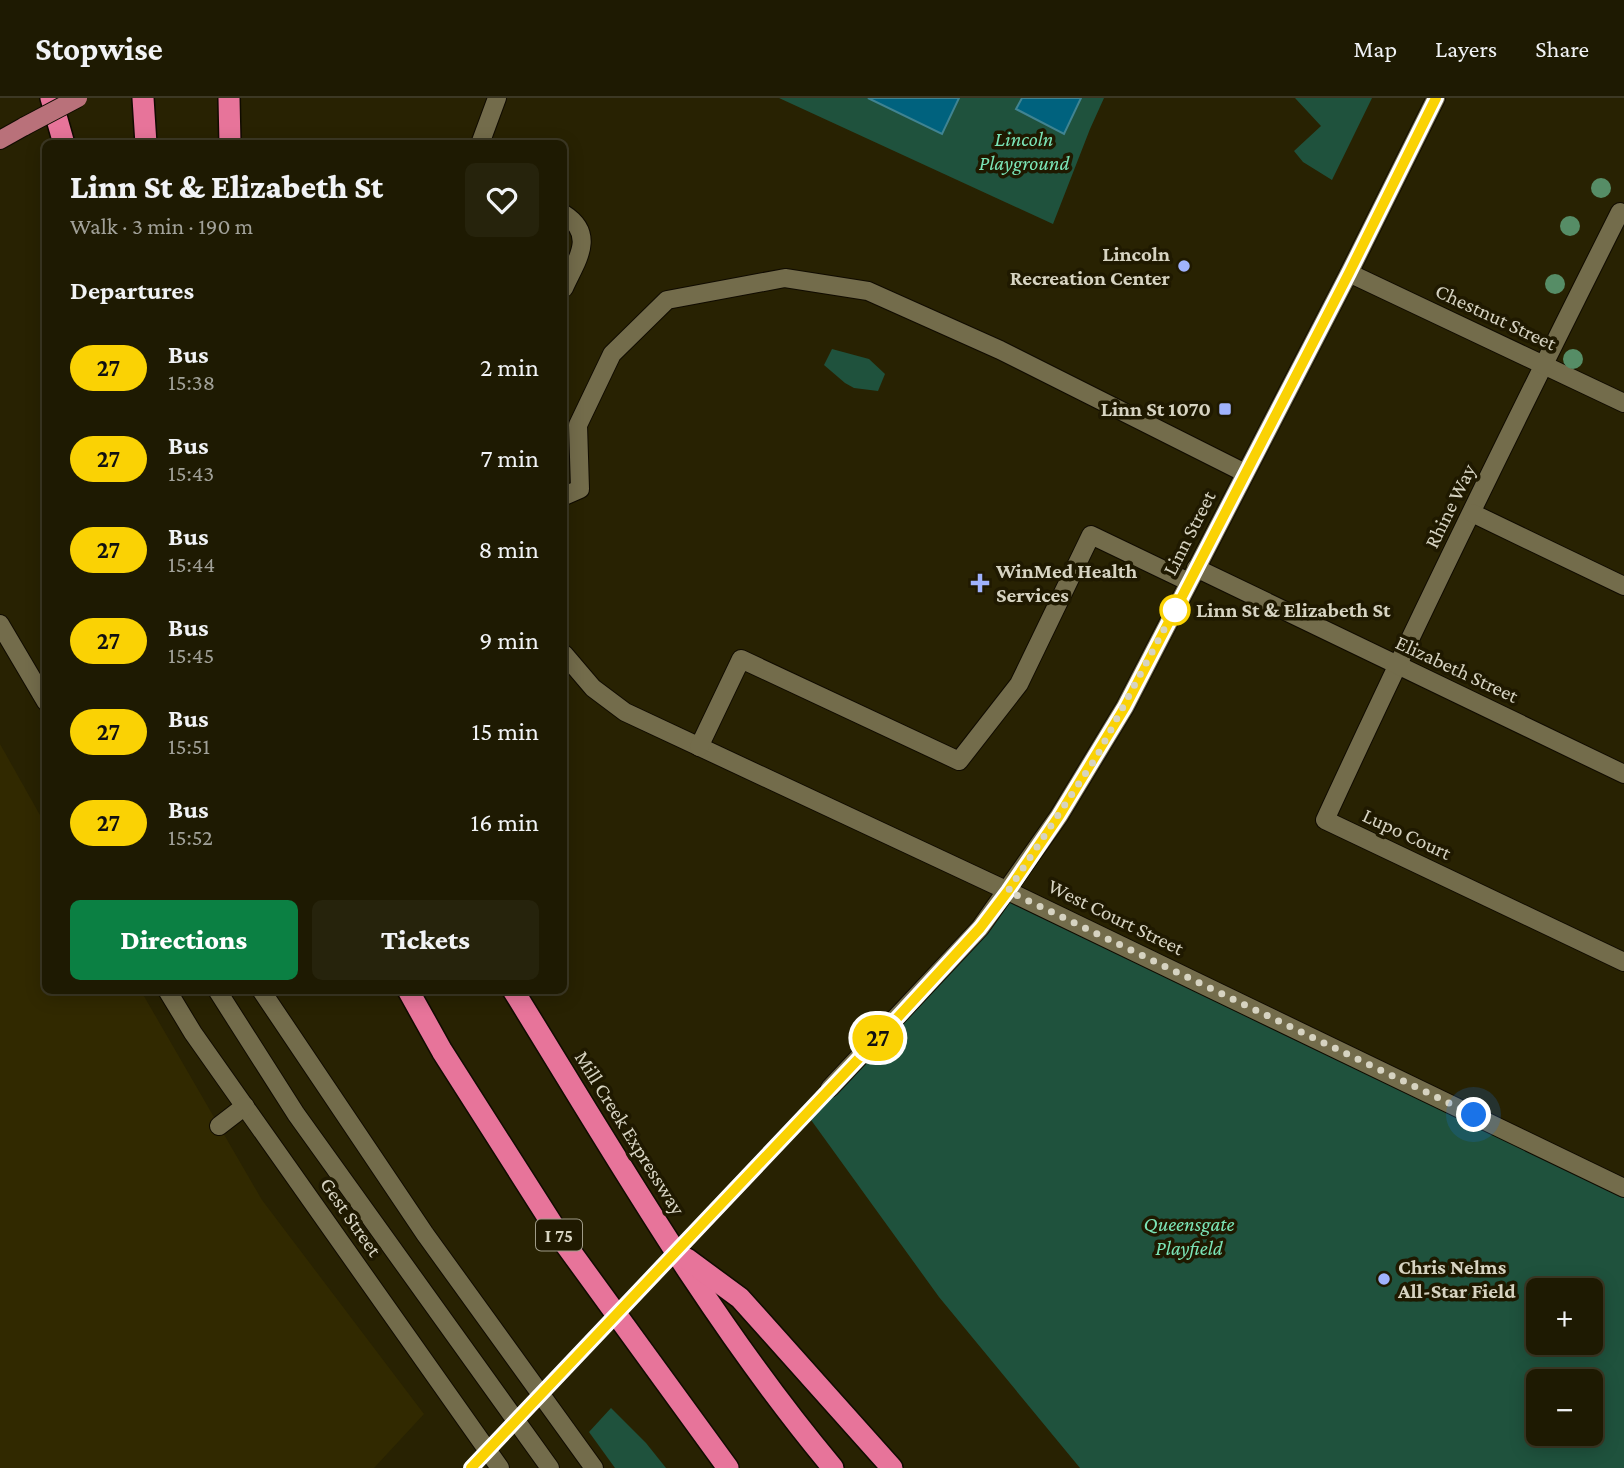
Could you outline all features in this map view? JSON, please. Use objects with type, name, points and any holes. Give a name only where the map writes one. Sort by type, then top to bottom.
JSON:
[{"type":"highway","points":[[51,98],[63,140]]},
{"type":"highway","points":[[143,98],[145,140]]},
{"type":"highway","points":[[229,98],[230,140]]},
{"type":"highway","name":"I 75","points":[[410,994],[442,1051],[563,1241],[728,1468]]},
{"type":"highway","name":"Mill Creek Expressway","points":[[515,994],[671,1247],[796,1424],[833,1468]]},
{"type":"highway","points":[[671,1247],[740,1298],[892,1468]]},
{"type":"main road","points":[[0,140],[79,98]]},
{"type":"street","points":[[481,140],[497,98]]},
{"type":"street","name":"Linn Street","points":[[830,1088],[980,928],[1008,891],[1097,756],[1349,273],[1436,98]]},
{"type":"street","name":"Rhine Way","points":[[1396,666],[1620,212],[1624,214]]},
{"type":"street","points":[[567,216],[573,220],[582,238],[582,248],[567,281]]},
{"type":"street","name":"Chestnut Street","points":[[1349,273],[1624,403]]},
{"type":"street","points":[[567,495],[580,489],[578,425],[612,354],[657,309],[667,300],[785,278],[868,291],[1000,350],[1245,473]]},
{"type":"street","points":[[1472,513],[1624,586]]},
{"type":"street","name":"Elizabeth Street","points":[[699,747],[741,659],[959,761],[1019,684],[1091,535],[1193,575],[1396,666],[1624,774]]},
{"type":"street","points":[[0,624],[42,695]]},
{"type":"street","name":"West Court Street","points":[[567,658],[593,688],[625,712],[1008,891],[1624,1188]]},
{"type":"street","name":"Lupo Court","points":[[1396,666],[1325,820],[1624,962]]},
{"type":"street","name":"Gest Street","points":[[169,994],[193,1033],[500,1468]]},
{"type":"street","points":[[220,994],[296,1114],[550,1468]]},
{"type":"street","points":[[264,994],[425,1234],[593,1468]]},
{"type":"street","points":[[219,1126],[245,1106]]},
{"type":"shaded area","points":[[0,744],[42,819],[42,994],[143,994],[262,1200],[424,1414],[374,1468],[0,1468]]},
{"type":"green space","name":"Lincoln Playground","points":[[779,98],[1104,98],[1053,224]]},
{"type":"green space","points":[[1295,98],[1372,98],[1332,180],[1303,162],[1294,151],[1321,126]]},
{"type":"green space","points":[[832,349],[869,359],[885,374],[878,391],[854,388],[824,365]]},
{"type":"green space","name":"Queensgate Playfield","points":[[1008,891],[1624,1188],[1624,1468],[1080,1468],[939,1297],[806,1113],[883,1033]]},
{"type":"green space","points":[[611,1408],[646,1443],[666,1468],[615,1468],[589,1432]]},
{"type":"water","points":[[868,98],[959,98],[942,134]]},
{"type":"water","points":[[1022,98],[1081,98],[1064,134],[1016,109]]},
{"type":"bus line","name":"27","points":[[471,1468],[899,1016],[980,928],[1008,891],[1059,816],[1125,707],[1349,273],[1436,98]]},
{"type":"place","name":"Lincoln Recreation Center","points":[[1184,266]]},
{"type":"place","name":"Linn St 1070","points":[[1225,409]]},
{"type":"place","name":"WinMed Health Services","points":[[980,583]]},
{"type":"place","name":"Linn St & Elizabeth St","points":[[1175,610]]},
{"type":"place","name":"Chris Nelms All-Star Field","points":[[1384,1279]]},
{"type":"route","points":[[1175,610],[1178,603],[1097,756],[1008,891],[1474,1115]]}]
